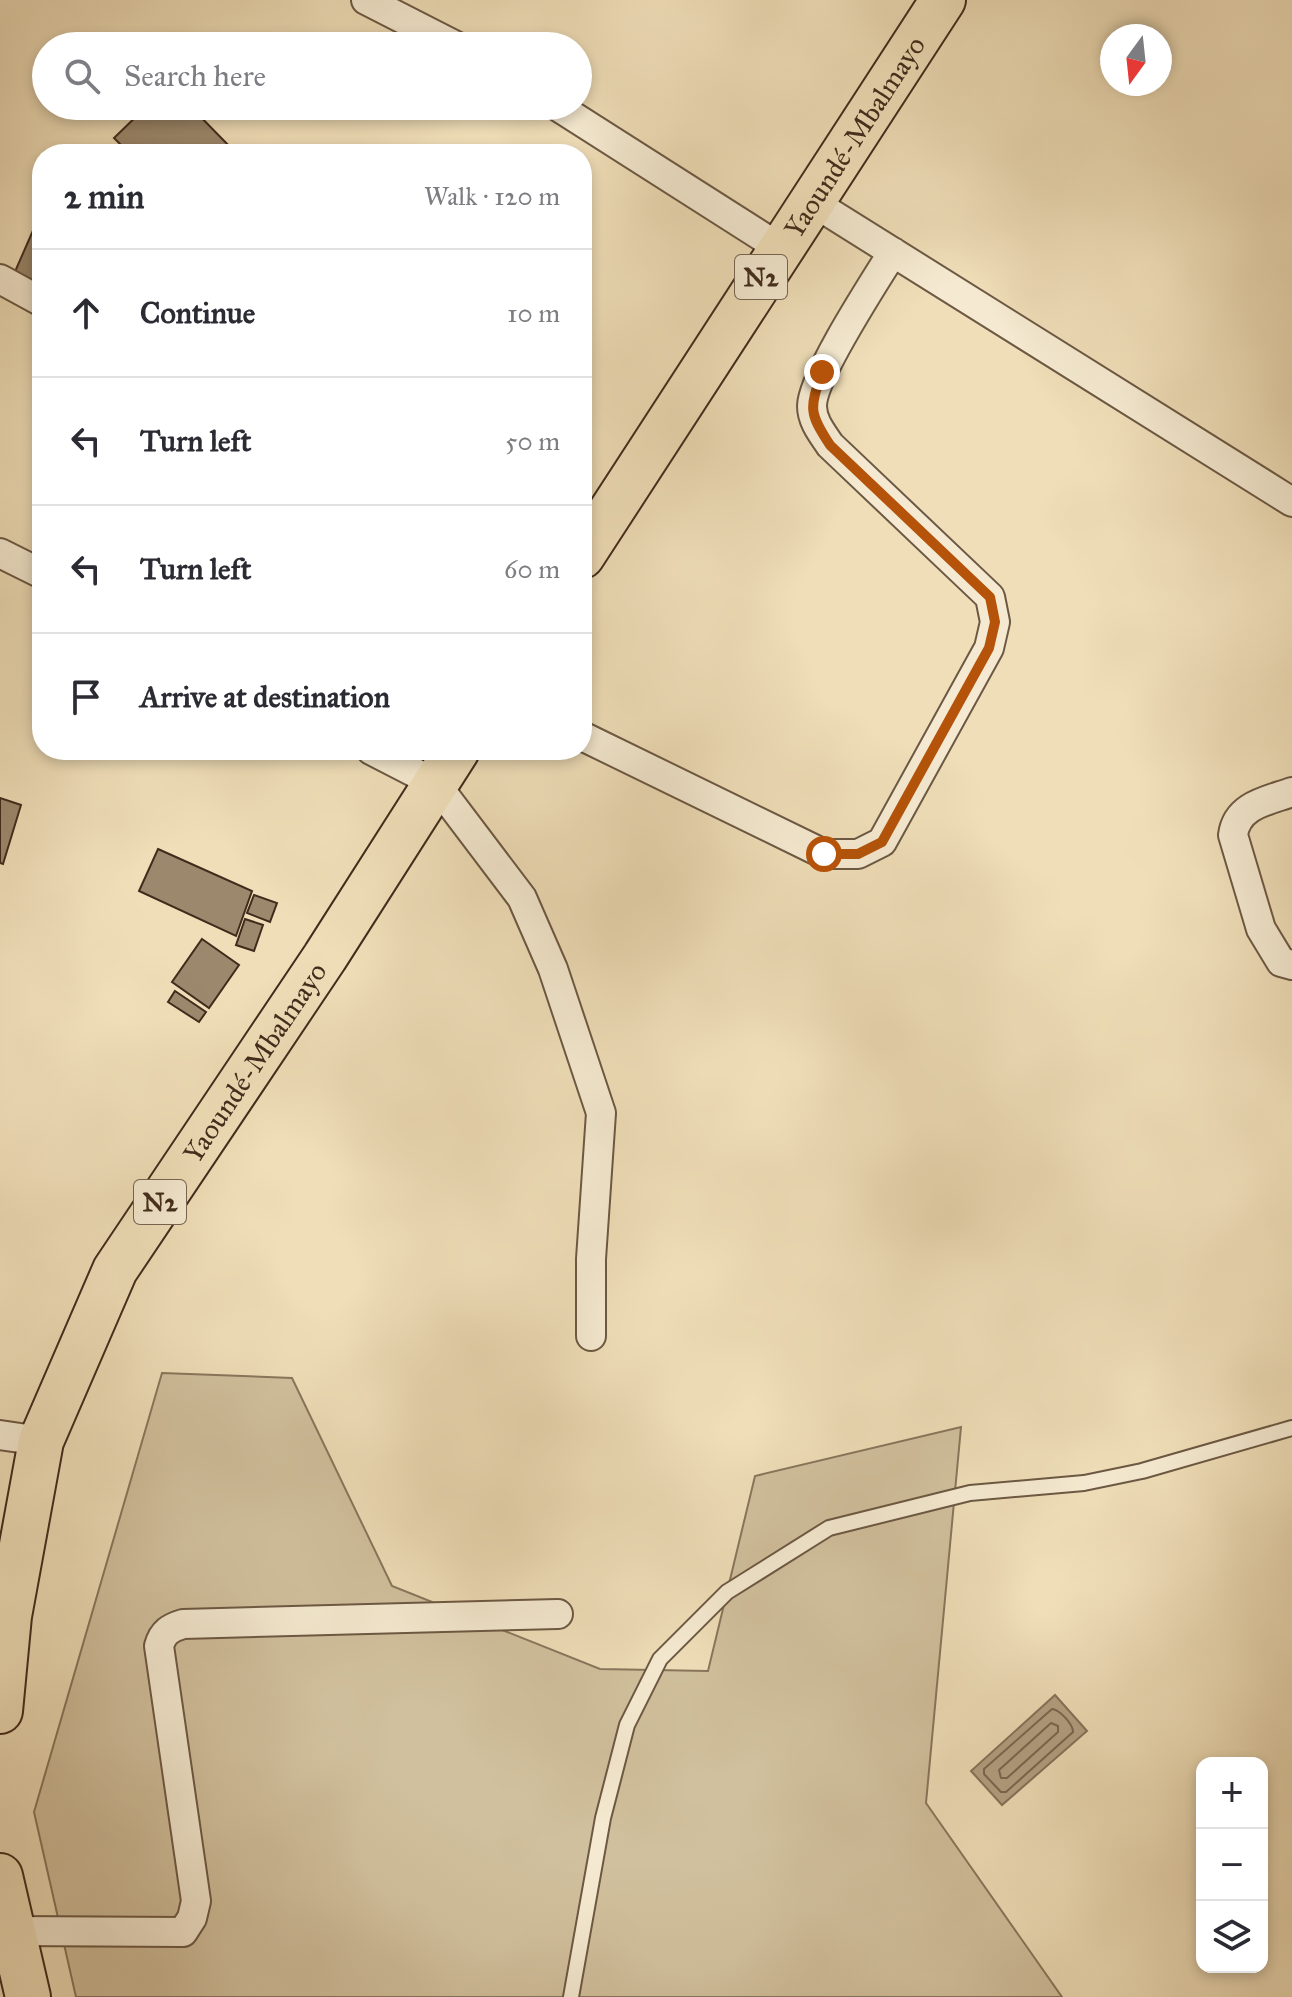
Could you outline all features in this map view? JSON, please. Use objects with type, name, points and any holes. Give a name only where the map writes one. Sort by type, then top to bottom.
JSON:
[{"type":"highway","name":"Yaoundé-Mbalmayo","points":[[592,540],[943,0]]},
{"type":"highway","name":"Yaoundé-Mbalmayo","points":[[0,1711],[21,1438],[115,1270],[325,957],[446,767]]},
{"type":"highway","points":[[0,1876],[28,1997]]},
{"type":"street","points":[[366,0],[429,32]]},
{"type":"street","points":[[579,120],[780,248]]},
{"type":"street","points":[[811,201],[1292,502]]},
{"type":"street","points":[[592,741],[824,854],[858,854],[882,842],[989,648],[995,622],[990,597],[830,445],[816,424],[812,405],[822,372],[893,252]]},
{"type":"street","points":[[0,279],[32,297]]},
{"type":"street","points":[[0,553],[32,569]]},
{"type":"street","points":[[415,760],[446,767],[522,898],[553,969],[601,1113],[591,1259],[591,1336]]},
{"type":"street","points":[[1292,792],[1244,810],[1234,824],[1233,835],[1261,929],[1281,962],[1292,965]]},
{"type":"street","points":[[13,1931],[183,1932],[192,1918],[196,1901],[159,1646],[162,1636],[171,1628],[183,1624],[558,1614]]},
{"type":"lane","points":[[571,1997],[603,1818],[627,1725],[660,1659],[727,1592],[829,1528],[970,1493],[1084,1483],[1142,1471],[1292,1428]]},
{"type":"shaded area","points":[[162,1373],[292,1378],[392,1586],[600,1669],[708,1671],[755,1476],[961,1427],[926,1803],[1062,1997],[76,1997],[34,1812]]},
{"type":"water","points":[[1055,1695],[1087,1731],[1002,1805],[971,1771]]},
{"type":"building","points":[[133,120],[204,120],[227,144],[120,144],[114,138]]},
{"type":"building","points":[[32,233],[32,293],[10,283]]},
{"type":"building","points":[[0,798],[21,805],[3,864],[0,863]]},
{"type":"building","points":[[158,849],[252,891],[236,936],[139,891]]},
{"type":"building","points":[[254,895],[277,903],[270,922],[247,913]]},
{"type":"building","points":[[245,919],[263,925],[254,951],[236,945]]},
{"type":"building","points":[[202,939],[239,965],[209,1008],[172,982]]},
{"type":"building","points":[[175,991],[206,1012],[199,1022],[168,1002]]},
{"type":"route","points":[[822,372],[812,405],[816,424],[830,445],[990,597],[995,622],[989,648],[882,842],[858,854],[824,854]]}]
